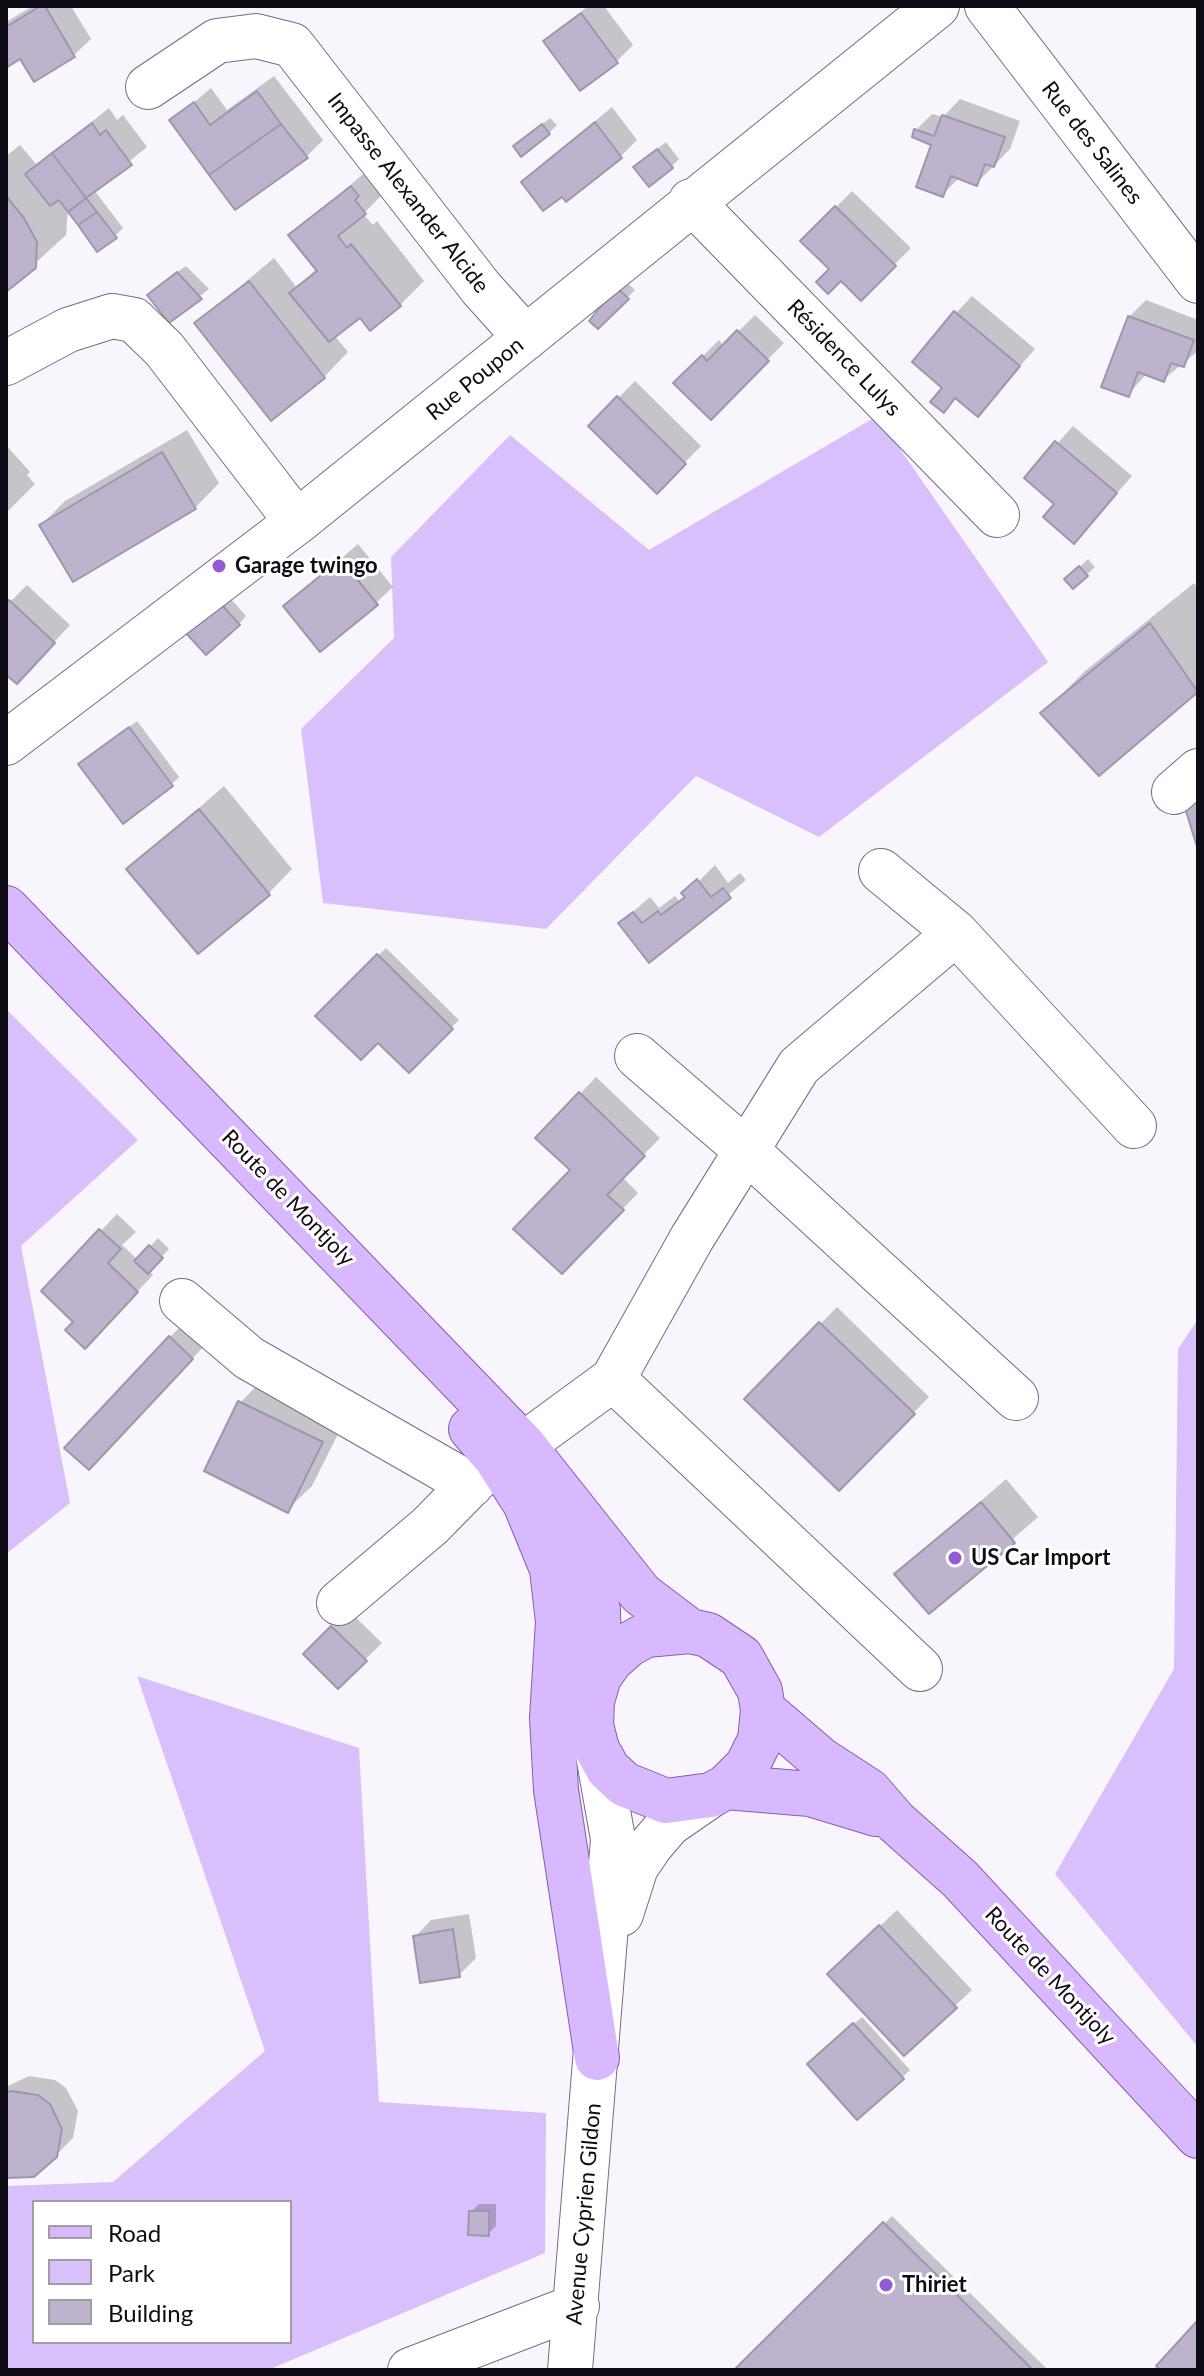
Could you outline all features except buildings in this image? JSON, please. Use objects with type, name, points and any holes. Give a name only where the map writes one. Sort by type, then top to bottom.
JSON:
[{"type":"main road","name":"Route de Montjoly","points":[[6,908],[331,1242],[361,1300],[497,1463]]},
{"type":"main road","points":[[497,1463],[562,1495],[641,1594],[690,1631]]},
{"type":"main road","points":[[497,1463],[525,1503],[552,1569],[558,1622],[552,1718],[556,1790],[597,2058]]},
{"type":"main road","points":[[562,1495],[598,1610],[599,1677],[591,1713],[597,1749],[608,1769],[624,1784],[644,1795],[666,1801],[718,1791],[747,1766],[760,1740],[763,1710],[756,1682],[741,1657],[708,1635],[690,1631],[646,1635],[611,1660],[599,1677]]},
{"type":"main road","name":"Route de Montjoly","points":[[763,1710],[820,1759],[869,1791],[896,1822],[960,1879],[1198,2136]]},
{"type":"main road","name":"Route de Montjoly","points":[[718,1791],[810,1794],[853,1804],[896,1822]]},
{"type":"street","name":"Rue Poupon","points":[[6,743],[297,522],[691,201],[937,6]]},
{"type":"street","name":"Rue des Salines","points":[[987,6],[1198,281]]},
{"type":"street","name":"Impasse Alexander Alcide","points":[[148,87],[217,41],[256,36],[288,25],[481,288],[526,338]]},
{"type":"street","name":"Résidence Lulys","points":[[691,201],[997,515]]},
{"type":"street","points":[[6,363],[68,330],[112,316],[134,320],[164,349],[297,522]]},
{"type":"street","points":[[881,871],[956,933],[1134,1126]]},
{"type":"street","points":[[339,1603],[497,1463],[613,1379],[692,1238],[799,1066],[956,933]]},
{"type":"street","points":[[637,1056],[747,1151],[1016,1398]]},
{"type":"street","points":[[182,1301],[249,1358],[497,1463]]},
{"type":"street","points":[[613,1379],[920,1669]]},
{"type":"street","name":"Avenue Cyprien Gildon","points":[[570,2370],[613,1839],[611,1811],[597,1749]]},
{"type":"street","name":"Avenue Cyprien Gildon","points":[[597,2058],[625,1893],[636,1867],[669,1824],[718,1791]]},
{"type":"street","points":[[410,2370],[577,2306]]},
{"type":"green space","points":[[877,416],[1048,662],[819,837],[696,776],[546,929],[323,903],[301,729],[394,638],[391,557],[510,435],[649,550]]},
{"type":"green space","points":[[6,1009],[138,1140],[21,1246],[70,1503],[6,1554]]},
{"type":"green space","points":[[1198,1319],[1198,2047],[1055,1874],[1174,1669],[1178,1349]]},
{"type":"green space","points":[[137,1676],[359,1748],[379,2102],[546,2113],[545,2253],[268,2370],[6,2370],[6,2186],[113,2182],[265,2051]]},
{"type":"place","name":"Garage twingo","points":[[219,566]]},
{"type":"place","name":"US Car Import","points":[[955,1558]]},
{"type":"place","name":"Thiriet","points":[[886,2285]]}]
